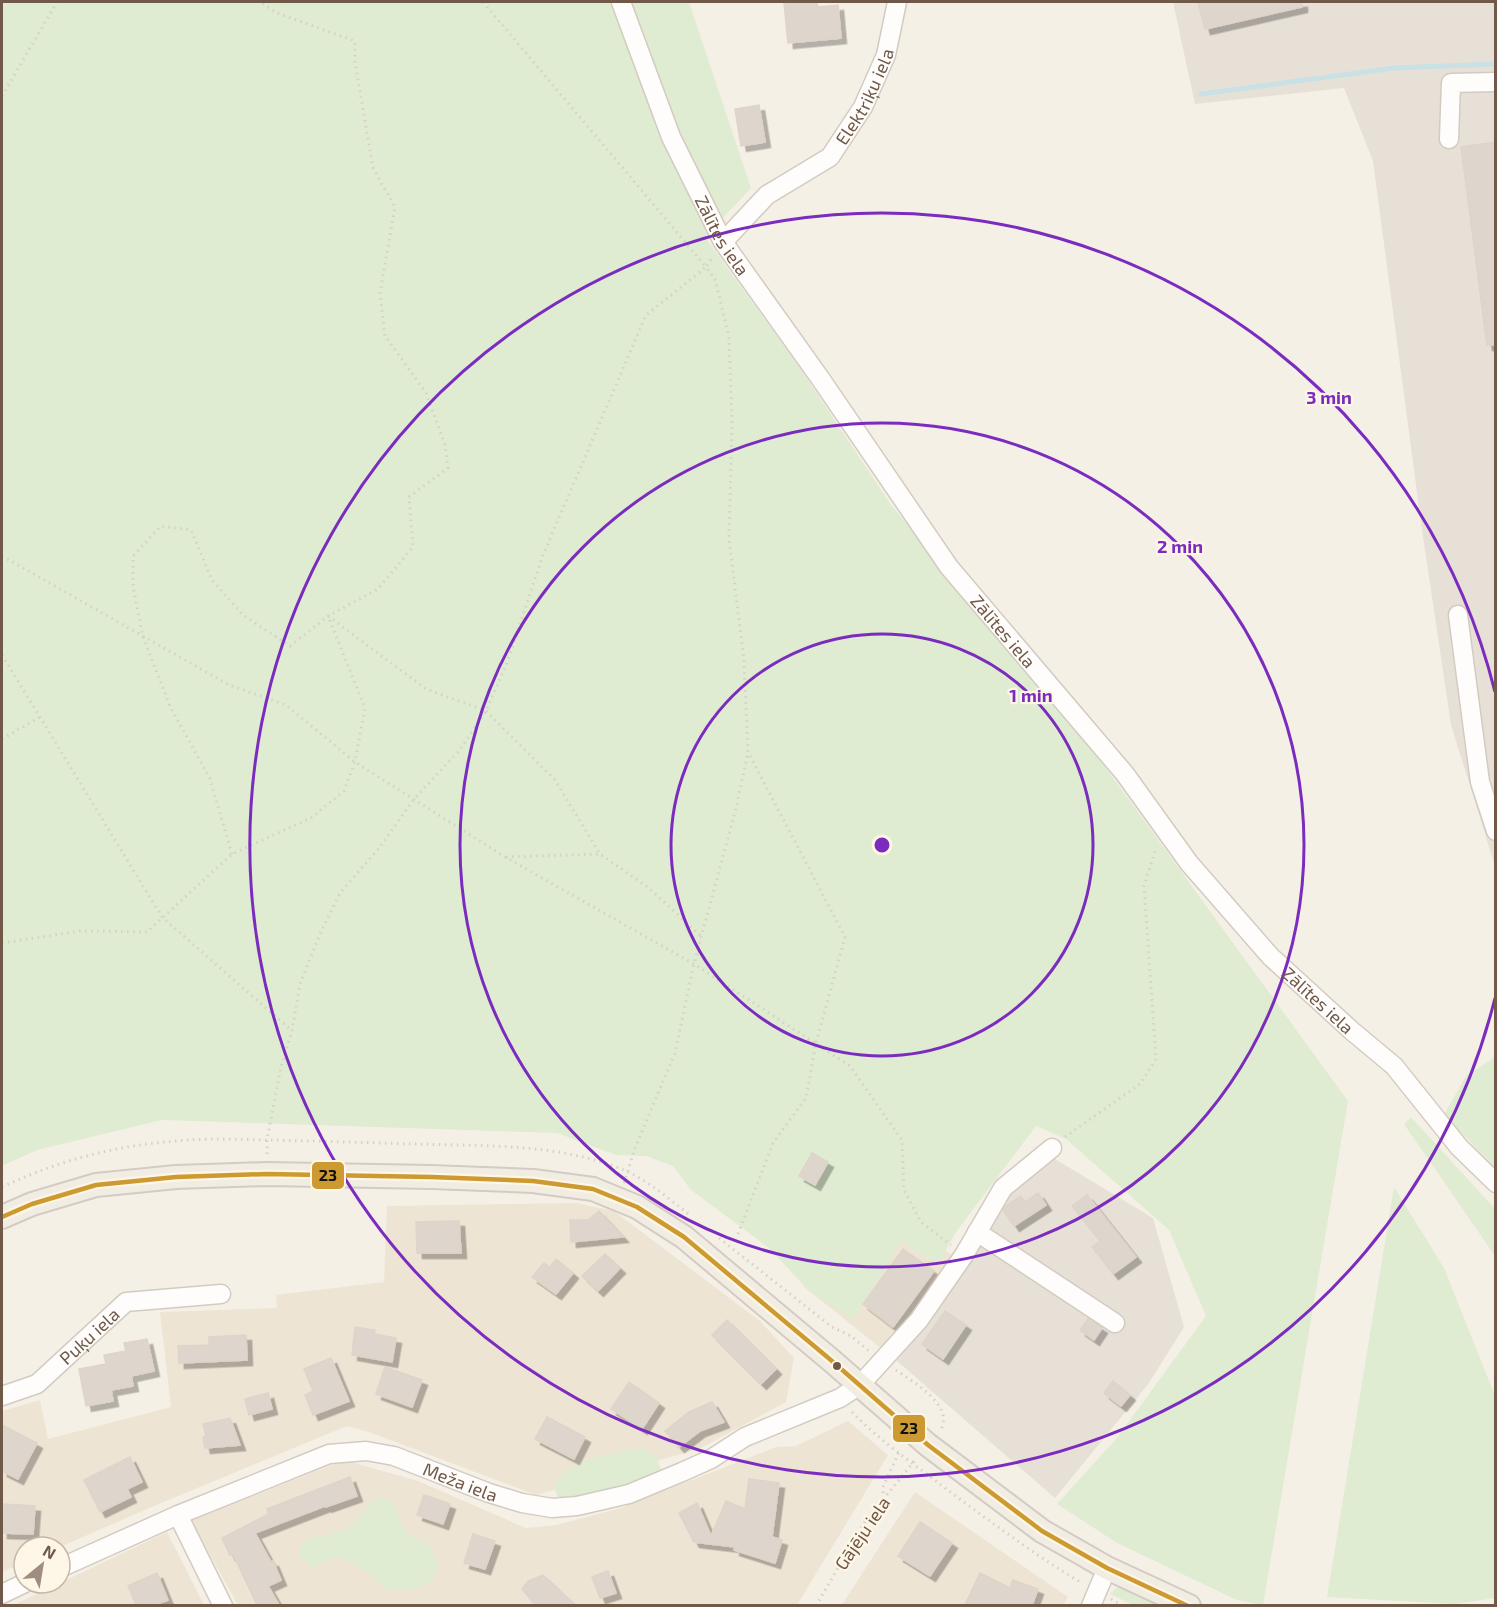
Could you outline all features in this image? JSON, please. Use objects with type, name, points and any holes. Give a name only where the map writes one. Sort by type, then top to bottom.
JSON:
[{"type":"main road","points":[[2,1217],[32,1204],[96,1185],[176,1177],[267,1174],[431,1177],[533,1181],[593,1188],[637,1208],[684,1237],[928,1445],[1042,1531],[1107,1568],[1189,1605]]},
{"type":"street","name":"Zālītes iela","points":[[621,2],[670,137],[723,242],[820,378],[949,567],[1125,774],[1190,863],[1271,957],[1394,1066],[1459,1147],[1496,1183]]},
{"type":"street","name":"Elektriķu iela","points":[[723,242],[767,195],[830,157],[863,107],[885,55],[897,2]]},
{"type":"street","points":[[1449,139],[1451,83],[1496,82]]},
{"type":"street","points":[[1458,615],[1480,782],[1496,831]]},
{"type":"street","name":"Meža iela","points":[[72,1563],[178,1515],[329,1454],[349,1451],[366,1451],[394,1456],[522,1503],[552,1508],[577,1506],[628,1494],[682,1472],[711,1459],[745,1437],[840,1398],[860,1385],[919,1320],[964,1255],[1004,1188],[1052,1148]]},
{"type":"street","points":[[977,1232],[1115,1323]]},
{"type":"street","name":"Puķu iela","points":[[2,1396],[37,1384],[126,1302],[221,1294]]},
{"type":"street","points":[[178,1515],[223,1605]]},
{"type":"street","points":[[1090,1605],[1107,1568]]},
{"type":"path","points":[[2,96],[57,2]]},
{"type":"path","points":[[232,854],[210,779],[170,706],[143,637],[133,586],[133,556],[161,526],[191,530],[212,580],[243,615],[290,646],[328,616],[378,589],[413,547],[409,497],[448,468],[445,445],[426,393],[385,336],[380,293],[395,207],[374,168],[355,62],[355,41],[277,13],[260,2]]},
{"type":"path","points":[[483,2],[715,279],[729,337],[732,422],[729,539],[744,660],[748,753],[694,964],[675,1053],[635,1148],[619,1199]]},
{"type":"path","points":[[267,1174],[267,1140],[300,984],[320,934],[340,893],[380,847],[414,799],[459,751],[486,711],[507,663],[543,555],[646,315],[706,267],[723,242]]},
{"type":"path","points":[[2,556],[229,685],[286,705],[355,762],[505,857],[694,964],[850,1066],[902,1140],[904,1190],[921,1222],[964,1255]]},
{"type":"path","points":[[328,616],[426,689],[486,711],[555,780],[600,854],[649,888],[702,937]]},
{"type":"path","points":[[2,943],[80,931],[147,932],[232,854],[311,818],[344,791],[355,762],[364,708],[328,616]]},
{"type":"path","points":[[2,655],[162,917],[292,1030]]},
{"type":"path","points":[[2,739],[40,717]]},
{"type":"path","points":[[738,1234],[773,1143],[806,1098],[816,1043],[845,937],[748,753]]},
{"type":"path","points":[[1052,1148],[1140,1084],[1156,1059],[1144,885],[1162,825]]},
{"type":"path","points":[[505,857],[600,854]]},
{"type":"path","points":[[2,1187],[32,1173],[109,1149],[169,1140],[267,1140],[486,1146],[550,1151],[593,1160],[628,1172],[660,1192],[695,1219]]},
{"type":"path","points":[[712,1232],[832,1327],[851,1336],[937,1402],[944,1414],[944,1425],[928,1445]]},
{"type":"path","points":[[883,1501],[883,1487],[899,1452]]},
{"type":"path","name":"Gājēju iela","points":[[816,1605],[864,1523],[913,1463]]},
{"type":"shaded area","points":[[1173,2],[1495,2],[1495,866],[1451,725],[1421,523],[1373,161],[1344,88],[1195,104]]},
{"type":"shaded area","points":[[1055,1159],[1153,1218],[1184,1327],[1149,1383],[1055,1498],[897,1361],[950,1288],[1004,1196]]},
{"type":"shaded area","points":[[874,1196],[964,1264],[897,1361],[803,1286]]},
{"type":"shaded area","points":[[576,1203],[614,1211],[760,1321],[794,1358],[786,1402],[699,1449],[536,1495],[369,1432],[347,1426],[72,1542],[72,1535],[12,1535],[12,1568],[2,1572],[2,1411],[40,1400],[48,1439],[171,1407],[160,1312],[277,1308],[276,1295],[384,1282],[387,1206]]},
{"type":"shaded area","points":[[848,1421],[888,1455],[797,1605],[238,1605],[191,1521],[344,1460],[418,1481],[526,1528],[556,1525],[621,1508],[776,1447],[796,1446]]},
{"type":"shaded area","points":[[915,1492],[1068,1597],[1063,1606],[841,1606]]},
{"type":"shaded area","points":[[167,1532],[204,1605],[11,1606],[34,1595],[72,1595],[72,1577]]},
{"type":"green space","points":[[2,2],[689,2],[751,188],[705,237],[800,368],[891,505],[1071,720],[1348,1101],[1263,1605],[1237,1600],[1117,1543],[1057,1504],[1116,1439],[1206,1316],[1169,1230],[1066,1139],[1036,1126],[956,1232],[938,1264],[902,1242],[853,1320],[810,1292],[769,1248],[691,1190],[673,1166],[646,1156],[616,1155],[557,1133],[162,1120],[37,1150],[2,1166]]},
{"type":"green space","points":[[1495,1057],[1495,1167],[1444,1115],[1466,1076]]},
{"type":"green space","points":[[1411,1117],[1495,1209],[1495,1256],[1404,1124]]},
{"type":"green space","points":[[1394,1187],[1444,1268],[1495,1396],[1495,1598],[1455,1604],[1327,1597]]},
{"type":"green space","points":[[644,1447],[656,1457],[663,1474],[591,1496],[560,1501],[554,1488],[568,1469],[600,1456]]},
{"type":"green space","points":[[375,1498],[390,1499],[406,1532],[432,1547],[437,1565],[433,1580],[416,1589],[385,1589],[369,1573],[337,1556],[313,1568],[298,1555],[304,1541],[345,1530],[362,1515]]},
{"type":"green space","points":[[1124,1587],[1162,1605],[1133,1605],[1110,1594],[1116,1588]]},
{"type":"building","points":[[784,2],[817,2],[818,7],[838,5],[841,38],[788,43]]},
{"type":"building","points":[[1198,2],[1302,2],[1302,7],[1205,29]]},
{"type":"building","points":[[759,105],[765,142],[741,146],[735,109]]},
{"type":"building","points":[[1496,142],[1496,345],[1487,345],[1461,147]]},
{"type":"building","points":[[812,1153],[828,1162],[815,1185],[799,1176]]},
{"type":"building","points":[[1038,1193],[1046,1205],[1014,1226],[1003,1210],[1021,1196],[1025,1202]]},
{"type":"building","points":[[1087,1195],[1136,1257],[1113,1274],[1092,1247],[1100,1241],[1072,1206]]},
{"type":"building","points":[[599,1211],[623,1237],[571,1242],[570,1220],[588,1220]]},
{"type":"building","points":[[459,1221],[461,1253],[417,1253],[416,1222]]},
{"type":"building","points":[[903,1249],[934,1271],[893,1327],[863,1304]]},
{"type":"building","points":[[605,1254],[620,1268],[598,1291],[582,1276]]},
{"type":"building","points":[[556,1259],[573,1273],[556,1294],[532,1277],[544,1263],[550,1267]]},
{"type":"building","points":[[945,1311],[966,1325],[943,1359],[922,1344]]},
{"type":"building","points":[[1088,1319],[1102,1328],[1094,1340],[1080,1330]]},
{"type":"building","points":[[727,1320],[776,1369],[761,1384],[712,1335]]},
{"type":"building","points":[[355,1327],[375,1330],[374,1334],[396,1338],[392,1362],[352,1355]]},
{"type":"building","points":[[246,1335],[247,1360],[179,1363],[178,1346],[209,1345],[209,1337]]},
{"type":"building","points":[[147,1339],[154,1371],[131,1376],[133,1386],[111,1390],[113,1401],[86,1406],[79,1369],[106,1364],[104,1355],[126,1351],[124,1343]]},
{"type":"building","points":[[331,1358],[349,1401],[313,1415],[305,1395],[313,1391],[304,1369]]},
{"type":"building","points":[[385,1367],[422,1380],[412,1407],[376,1394]]},
{"type":"building","points":[[1113,1381],[1130,1395],[1121,1406],[1104,1393]]},
{"type":"building","points":[[629,1382],[659,1403],[642,1429],[611,1409]]},
{"type":"building","points":[[268,1393],[272,1409],[249,1415],[245,1399]]},
{"type":"building","points":[[712,1402],[724,1422],[700,1431],[679,1447],[665,1431],[689,1412]]},
{"type":"building","points":[[547,1417],[585,1437],[574,1459],[535,1439]]},
{"type":"building","points":[[230,1418],[240,1445],[205,1448],[203,1438],[206,1435],[203,1424]]},
{"type":"building","points":[[2,1425],[37,1443],[18,1479],[2,1471]]},
{"type":"building","points":[[130,1457],[142,1482],[127,1489],[131,1497],[100,1512],[84,1480]]},
{"type":"building","points":[[350,1477],[357,1496],[255,1533],[271,1562],[273,1561],[281,1580],[268,1586],[279,1605],[257,1605],[233,1554],[230,1555],[222,1538],[269,1514],[267,1509]]},
{"type":"building","points":[[749,1479],[779,1483],[772,1537],[782,1540],[775,1563],[734,1550],[735,1547],[694,1542],[679,1513],[697,1503],[711,1536],[726,1501],[745,1509]]},
{"type":"building","points":[[424,1495],[450,1504],[443,1524],[417,1515]]},
{"type":"building","points":[[2,1504],[35,1506],[33,1534],[2,1533]]},
{"type":"building","points":[[920,1522],[952,1543],[930,1576],[898,1556]]},
{"type":"building","points":[[473,1534],[495,1541],[485,1569],[464,1563]]},
{"type":"building","points":[[608,1571],[616,1593],[600,1598],[592,1577]]},
{"type":"building","points":[[157,1573],[168,1600],[154,1605],[136,1605],[128,1586]]},
{"type":"building","points":[[980,1573],[1010,1588],[1013,1580],[1038,1589],[1032,1605],[965,1605]]},
{"type":"building","points":[[543,1575],[575,1605],[535,1605],[522,1589],[528,1581]]},
{"type":"waterway","points":[[1201,94],[1394,68],[1496,64]]},
{"type":"transit line","name":"23","points":[[2,1217],[32,1204],[96,1185],[176,1177],[267,1174],[431,1177],[533,1181],[593,1189],[637,1207],[684,1237],[928,1445],[1042,1531],[1107,1568],[1188,1606]]}]
